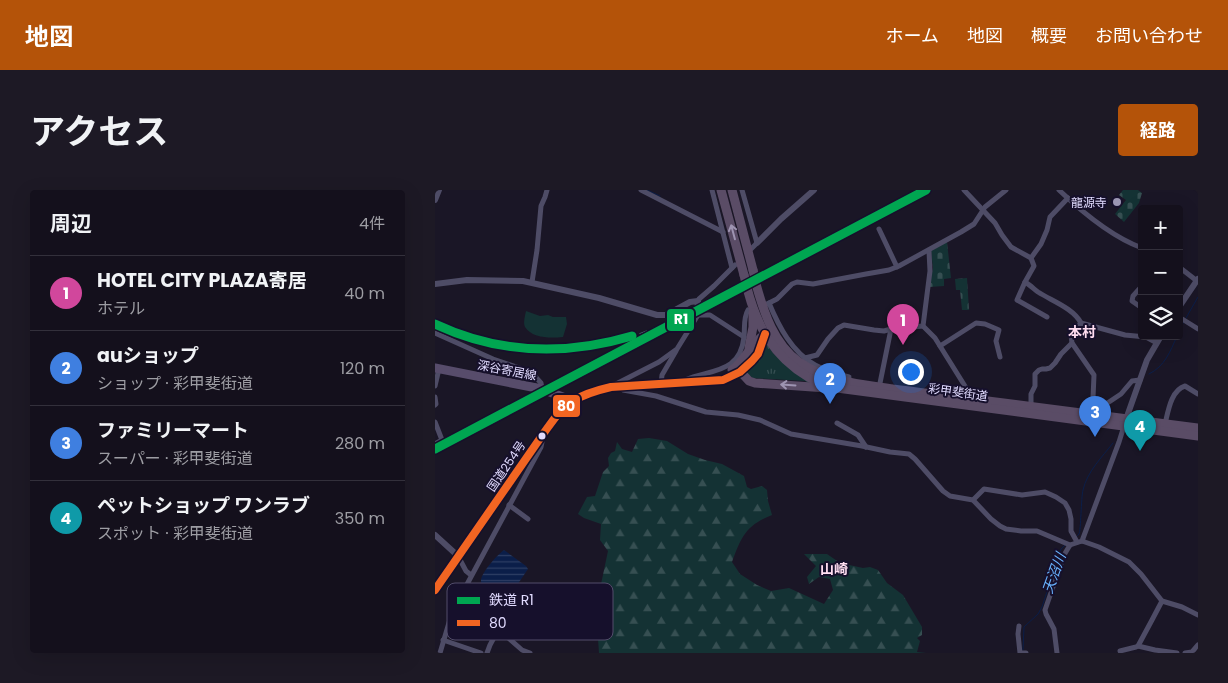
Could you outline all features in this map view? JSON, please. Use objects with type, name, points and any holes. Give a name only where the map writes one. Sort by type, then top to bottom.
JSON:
[{"type":"highway","name":"彩甲斐街道","points":[[721,190],[744,275],[750,307],[758,322],[792,356],[810,368],[848,382],[878,390]]},
{"type":"highway","name":"彩甲斐街道","points":[[732,190],[773,347],[782,357],[808,377],[837,388],[878,390],[1125,423],[1198,436]]},
{"type":"highway","points":[[749,350],[753,327],[750,307]]},
{"type":"highway","points":[[769,332],[756,341],[738,370],[749,381],[755,383],[837,388]]},
{"type":"highway","name":"国道254号","points":[[435,590],[557,415],[573,401],[596,390],[611,387],[723,380],[738,370],[745,368],[757,354],[769,332]]},
{"type":"highway","name":"彩甲斐街道","points":[[974,403],[1097,412],[1125,423],[1165,424],[1198,428]]},
{"type":"main road","name":"深谷寄居線","points":[[437,368],[542,389],[573,401]]},
{"type":"street","points":[[435,200],[439,190]]},
{"type":"street","points":[[532,282],[541,206],[547,190]]},
{"type":"street","points":[[641,190],[723,232]]},
{"type":"street","points":[[435,284],[467,280],[532,282],[599,298],[657,315],[666,315],[690,302],[698,300],[733,267],[712,190]]},
{"type":"street","points":[[742,190],[757,243]]},
{"type":"street","points":[[751,249],[814,190]]},
{"type":"street","points":[[964,190],[995,223],[1011,247],[1031,258],[1034,266],[1017,300],[1047,317]]},
{"type":"street","points":[[831,375],[805,358],[797,350],[783,334],[767,304],[777,299],[792,284],[797,282],[813,284],[897,267],[929,251],[974,224],[983,210],[1006,190]]},
{"type":"street","points":[[1063,191],[1068,198],[1115,235],[1138,246]]},
{"type":"street","points":[[1031,258],[1041,244],[1050,217],[1068,198]]},
{"type":"street","points":[[879,228],[897,267]]},
{"type":"street","points":[[923,326],[930,271],[929,251]]},
{"type":"street","points":[[1183,270],[1197,280],[1183,301]]},
{"type":"street","points":[[1025,282],[1059,303],[1079,318],[1081,323],[1125,335],[1146,337],[1157,343]]},
{"type":"street","points":[[1138,290],[1133,296],[1132,301],[1138,305]]},
{"type":"street","points":[[661,384],[662,375],[698,316],[698,300]]},
{"type":"street","points":[[678,383],[691,377],[711,373],[729,365],[737,357],[743,347],[745,320],[750,307]]},
{"type":"street","points":[[698,316],[709,315],[745,336]]},
{"type":"street","points":[[1183,320],[1198,329]]},
{"type":"street","points":[[940,346],[976,322],[999,330],[996,341],[1000,357]]},
{"type":"street","points":[[1081,323],[1071,335],[1073,343],[1094,375],[1093,398],[1097,412],[1121,394],[1132,381],[1140,380]]},
{"type":"street","points":[[805,358],[817,355],[828,339],[838,328],[844,325],[884,331],[923,326],[940,346],[974,403]]},
{"type":"street","points":[[878,390],[891,329]]},
{"type":"street","points":[[435,333],[493,359],[531,372],[541,383],[542,389]]},
{"type":"street","points":[[1080,542],[1119,442],[1147,360],[1159,340]]},
{"type":"street","points":[[1031,407],[1031,394],[1035,386],[1035,374],[1039,370],[1050,368],[1073,343]]},
{"type":"street","points":[[611,387],[659,362],[677,349]]},
{"type":"street","points":[[435,386],[437,368]]},
{"type":"street","points":[[622,386],[623,390],[656,396],[706,412],[738,415],[760,420],[791,434],[909,454],[943,491],[950,496],[973,500],[1000,526],[1006,529],[1037,531],[1070,545],[1080,542],[1099,547],[1129,562],[1162,601],[1182,607],[1198,615]]},
{"type":"street","points":[[1165,424],[1173,397],[1181,387],[1185,386],[1198,394]]},
{"type":"street","points":[[435,397],[435,404]]},
{"type":"street","points":[[435,422],[442,440],[435,444]]},
{"type":"street","points":[[837,423],[858,435],[866,447]]},
{"type":"street","points":[[467,583],[541,447],[541,437]]},
{"type":"street","points":[[973,500],[984,490],[1022,495],[1045,492],[1065,503],[1071,519],[1071,531],[1080,542]]},
{"type":"street","points":[[509,505],[528,519]]},
{"type":"street","points":[[435,535],[458,556],[465,571],[471,575]]},
{"type":"street","points":[[1057,653],[1054,629],[1045,610],[1064,555],[1070,545]]},
{"type":"street","points":[[1138,646],[1162,601]]},
{"type":"street","points":[[1019,626],[1020,653],[1026,653]]},
{"type":"street","points":[[440,653],[447,628]]},
{"type":"street","points":[[443,640],[481,653]]},
{"type":"street","points":[[487,653],[492,640]]},
{"type":"street","points":[[511,640],[530,653]]},
{"type":"street","points":[[1185,653],[1192,652],[1198,645]]},
{"type":"street","points":[[1120,651],[1138,646],[1177,653]]},
{"type":"green space","points":[[1123,190],[1138,190],[1142,193],[1139,203],[1124,222],[1115,214],[1126,200],[1119,195]]},
{"type":"green space","points":[[947,242],[951,278],[944,279],[944,286],[929,287],[933,268],[931,251]]},
{"type":"green space","points":[[967,278],[969,310],[962,310],[960,290],[956,290],[955,279]]},
{"type":"green space","points":[[526,311],[540,316],[566,317],[567,324],[563,337],[537,336],[528,331],[524,324]]},
{"type":"green space","points":[[765,342],[774,354],[817,385],[809,384],[805,381],[753,378],[743,372]]},
{"type":"green space","points":[[649,438],[667,441],[688,454],[722,464],[744,476],[747,487],[751,489],[762,486],[767,490],[772,515],[750,528],[738,546],[732,562],[740,574],[771,591],[789,588],[824,604],[833,590],[830,579],[819,577],[809,584],[807,577],[816,566],[804,554],[827,554],[840,563],[863,568],[870,567],[878,570],[887,583],[903,595],[922,627],[922,635],[917,638],[920,641],[917,652],[926,653],[599,653],[598,640],[613,640],[613,583],[601,583],[608,551],[600,540],[601,524],[578,514],[587,497],[595,496],[603,472],[609,466],[608,458],[615,451],[617,442],[622,449],[632,452],[638,439]]},
{"type":"water","points":[[504,550],[526,566],[528,569],[519,583],[481,583],[484,573]]},
{"type":"waterway","points":[[647,190],[660,196]]},
{"type":"waterway","name":"天沼川","points":[[1186,318],[1198,297]]},
{"type":"waterway","name":"天沼川","points":[[1149,374],[1163,363],[1175,340]]},
{"type":"waterway","name":"天沼川","points":[[1076,537],[1080,531],[1082,494],[1085,483],[1095,465],[1113,443]]},
{"type":"waterway","name":"天沼川","points":[[1023,650],[1024,627],[1038,614],[1042,607],[1061,549],[1065,545]]},
{"type":"railway","points":[[435,324],[484,342],[509,347],[560,350],[611,342],[642,333],[682,315],[918,190]]},
{"type":"rail line","name":"R1","points":[[435,449],[926,190]]},
{"type":"rail line","name":"R1","points":[[435,324],[483,341],[532,349],[582,347],[632,336]]},
{"type":"transit line","name":"80","points":[[435,590],[551,422],[568,404],[586,394],[611,387],[723,380],[740,372],[752,361],[758,354],[765,334]]},
{"type":"place","name":"龍源寺","points":[[1117,202]]},
{"type":"place","name":"HOTEL CITY PLAZA寄居","points":[[903,345]]},
{"type":"place","name":"auショップ","points":[[830,404]]},
{"type":"place","name":"ファミリーマート","points":[[1095,437]]},
{"type":"place","name":"ペットショップ ワンラブ","points":[[1140,451]]},
{"type":"district","name":"本村","points":[[1082,332]]},
{"type":"district","name":"山崎","points":[[834,569]]}]
